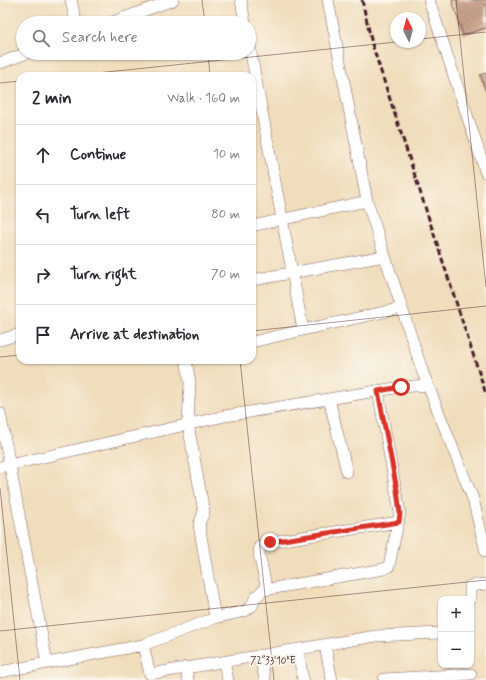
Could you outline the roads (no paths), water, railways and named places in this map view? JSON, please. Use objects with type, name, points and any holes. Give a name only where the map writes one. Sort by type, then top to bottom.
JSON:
[{"type":"street","points":[[71,0],[74,16]]},
{"type":"street","points":[[129,16],[173,0]]},
{"type":"street","points":[[241,0],[244,16]]},
{"type":"street","points":[[328,0],[366,201],[428,385],[473,500],[486,552]]},
{"type":"street","points":[[429,0],[486,173]]},
{"type":"street","points":[[0,63],[16,57]]},
{"type":"street","points":[[252,60],[254,72]]},
{"type":"street","points":[[256,81],[291,273],[303,330]]},
{"type":"street","points":[[256,225],[281,218],[366,201]]},
{"type":"street","points":[[256,279],[385,256]]},
{"type":"street","points":[[256,341],[402,308]]},
{"type":"street","points":[[0,340],[16,335]]},
{"type":"street","points":[[187,364],[190,382],[188,424],[204,512],[200,524],[215,618]]},
{"type":"street","points":[[4,466],[224,416],[378,391],[428,385]]},
{"type":"street","points":[[0,672],[143,645],[215,618],[245,612],[252,606],[255,598],[263,590],[384,569],[389,566],[400,513],[378,391]]},
{"type":"street","points":[[329,399],[347,472]]},
{"type":"street","points":[[0,413],[4,466],[26,545],[47,663]]},
{"type":"street","points":[[267,590],[259,554],[260,546],[270,542],[399,522]]},
{"type":"street","points":[[470,596],[470,586],[486,584]]},
{"type":"street","points":[[143,645],[150,677],[186,667],[224,662],[298,648],[325,646],[376,636],[438,633]]},
{"type":"street","points":[[325,646],[332,680]]},
{"type":"street","points":[[298,648],[303,680]]},
{"type":"street","points":[[260,655],[265,680]]},
{"type":"street","points":[[224,662],[228,680]]},
{"type":"street","points":[[186,667],[188,680]]},
{"type":"street","points":[[384,679],[471,672]]},
{"type":"railway","points":[[362,0],[372,44],[486,394]]}]
